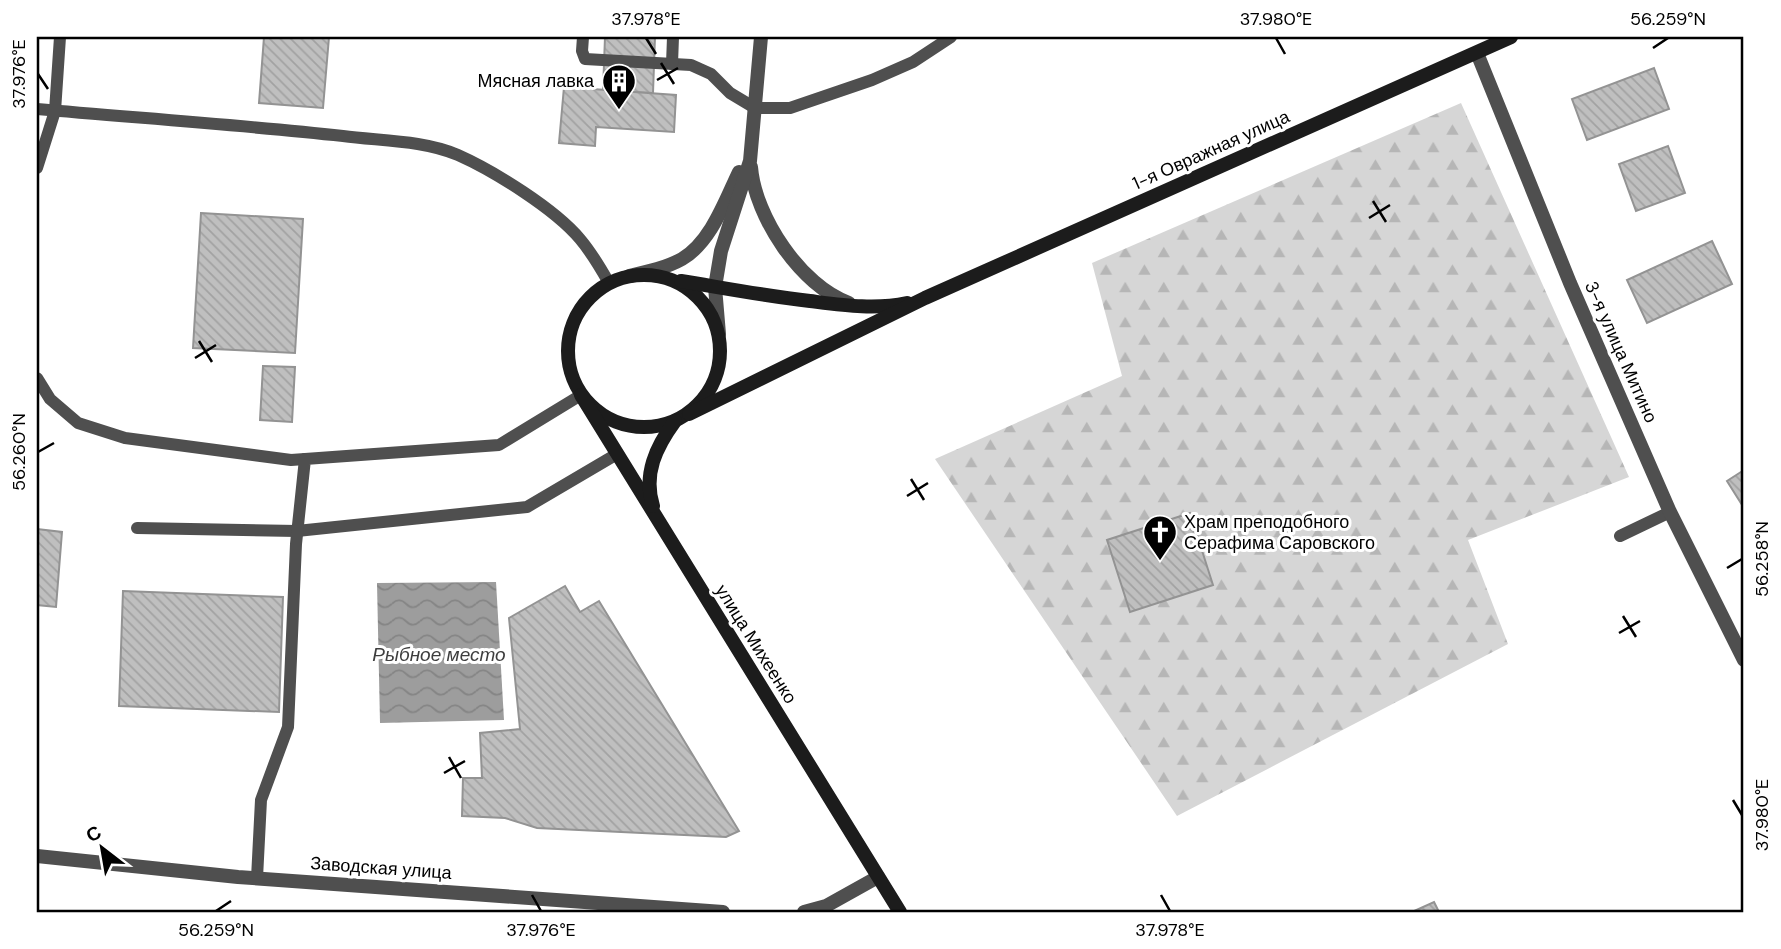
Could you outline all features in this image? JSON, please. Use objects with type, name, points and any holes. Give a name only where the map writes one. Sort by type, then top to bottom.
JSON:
[{"type":"street","points":[[761,37],[751,153],[751,174],[760,201],[788,252],[802,270],[825,292],[857,306]]},
{"type":"street","name":"1-я Овражная улица","points":[[925,299],[1511,37]]},
{"type":"street","name":"3-я улица Митино","points":[[1477,53],[1570,283],[1670,512],[1744,660]]},
{"type":"street","points":[[751,153],[714,221],[692,251],[670,264],[609,283],[592,296],[578,312],[570,332],[567,354],[571,376],[581,395],[599,414],[623,425],[649,428],[675,421],[925,299]]},
{"type":"street","points":[[688,414],[705,398],[716,379],[721,356],[715,287],[721,251],[751,153]]},
{"type":"street","points":[[629,276],[650,274],[758,295],[857,306],[903,304],[925,299]]},
{"type":"street","points":[[671,279],[693,292],[710,310],[719,334]]},
{"type":"street","name":"улица Михеенко","points":[[581,395],[900,912]]},
{"type":"street","points":[[658,520],[650,495],[649,475],[657,447],[675,421]]},
{"type":"street","name":"Заводская улица","points":[[37,856],[257,878],[723,912]]},
{"type":"street","points":[[804,912],[838,900],[878,877]]},
{"type":"lane","points":[[37,168],[55,111],[60,37]]},
{"type":"lane","points":[[583,37],[582,51],[586,59],[691,65],[711,74],[741,101],[755,108],[790,108],[824,99],[913,62],[951,37]]},
{"type":"lane","points":[[672,64],[673,37]]},
{"type":"lane","points":[[37,109],[307,132],[420,145],[456,154],[516,188],[553,214],[578,236],[609,283]]},
{"type":"lane","points":[[37,378],[50,399],[78,423],[125,438],[291,460],[499,445],[581,395]]},
{"type":"lane","points":[[137,528],[297,531],[527,507],[617,454]]},
{"type":"lane","points":[[257,878],[261,800],[288,727],[297,531],[305,459]]},
{"type":"lane","points":[[1620,536],[1670,512]]},
{"type":"green space","points":[[1461,103],[1629,477],[1468,540],[1508,644],[1177,816],[935,459],[1122,376],[1092,263]]},
{"type":"water","name":"Рыбное место","points":[[496,582],[504,720],[380,723],[377,583]]},
{"type":"building","points":[[264,37],[329,37],[323,108],[259,103]]},
{"type":"building","points":[[605,37],[655,37],[653,93],[603,91]]},
{"type":"building","points":[[1654,68],[1669,109],[1587,140],[1572,99]]},
{"type":"building","name":"Мясная лавка","points":[[564,87],[676,95],[674,132],[596,127],[595,146],[559,143]]},
{"type":"building","points":[[1668,146],[1685,193],[1636,211],[1619,164]]},
{"type":"building","points":[[201,213],[303,219],[295,353],[193,348]]},
{"type":"building","points":[[1712,241],[1732,284],[1647,323],[1627,280]]},
{"type":"building","points":[[263,366],[295,367],[292,422],[260,420]]},
{"type":"building","points":[[1744,470],[1744,508],[1727,481]]},
{"type":"building","name":"Храм преподобного Серафима Саровского","points":[[1190,513],[1213,585],[1130,612],[1107,540]]},
{"type":"building","points":[[37,529],[62,532],[56,607],[37,605]]},
{"type":"building","points":[[565,586],[580,612],[599,601],[739,831],[726,837],[537,828],[505,818],[462,816],[463,778],[482,778],[480,733],[520,729],[509,618]]},
{"type":"building","points":[[123,591],[283,597],[279,712],[119,706]]},
{"type":"building","points":[[1434,902],[1439,912],[1412,912]]},
{"type":"place","name":"Мясная лавка","points":[[619,111]]},
{"type":"place","name":"Храм преподобного Серафима Саровского","points":[[1160,562]]}]
